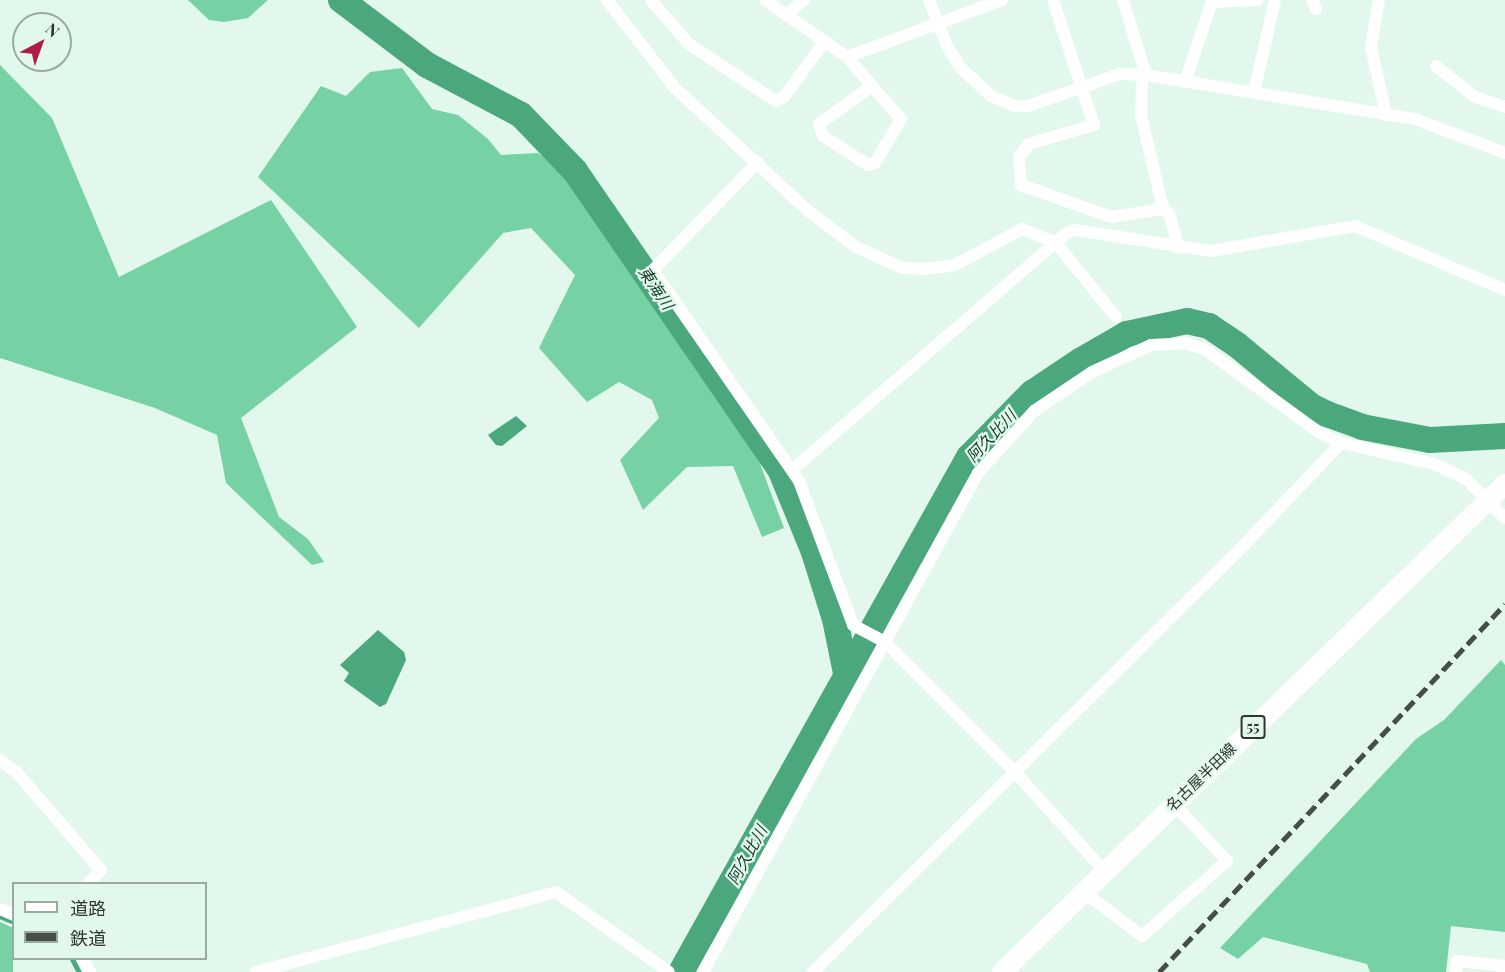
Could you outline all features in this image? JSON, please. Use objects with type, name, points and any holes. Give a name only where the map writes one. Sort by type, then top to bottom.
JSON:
[{"type":"main road","name":"名古屋半田線","points":[[1002,972],[1505,484]]},
{"type":"street","points":[[607,0],[675,88],[758,162],[807,210],[856,247],[902,268],[955,265],[1016,230],[1056,243],[1116,317]]},
{"type":"street","points":[[651,0],[690,45],[776,101],[784,97],[825,41]]},
{"type":"street","points":[[765,0],[848,57],[901,119],[875,163],[868,165],[823,136],[819,124],[872,86]]},
{"type":"street","points":[[786,15],[804,0]]},
{"type":"street","points":[[929,0],[940,23],[947,46],[961,68],[1002,102],[1028,106],[1083,89],[1120,74],[1144,75],[1415,119],[1505,153]]},
{"type":"street","points":[[848,57],[1002,0]]},
{"type":"street","points":[[1053,0],[1094,125],[1029,144],[1019,157],[1021,185],[1111,217],[1163,209]]},
{"type":"street","points":[[1123,0],[1144,75],[1141,115],[1163,209],[1170,215],[1178,248]]},
{"type":"street","points":[[1185,82],[1212,2],[1258,0]]},
{"type":"street","points":[[1254,93],[1275,0]]},
{"type":"street","points":[[1379,0],[1371,47],[1386,115]]},
{"type":"street","points":[[1436,66],[1475,97],[1505,107]]},
{"type":"street","points":[[758,162],[653,270],[792,470],[853,625],[885,642],[1015,772],[1105,872]]},
{"type":"street","points":[[792,470],[1067,233],[1092,230],[1178,248],[1211,251],[1355,226],[1505,290]]},
{"type":"street","points":[[703,972],[963,500],[996,450],[1051,399],[1129,354],[1168,342],[1206,350],[1284,409],[1341,443],[1434,464],[1466,479],[1505,518]]},
{"type":"street","points":[[813,972],[1244,545],[1341,443]]},
{"type":"street","points":[[0,760],[17,773],[101,870],[90,882]]},
{"type":"street","points":[[1084,892],[1142,936],[1227,861],[1174,804]]},
{"type":"street","points":[[256,972],[556,892],[665,969]]},
{"type":"street","points":[[1456,972],[1457,962],[1505,966]]},
{"type":"shaded area","points":[[188,0],[268,0],[248,18],[224,22],[209,20]]},
{"type":"shaded area","points":[[0,65],[52,118],[119,277],[271,200],[357,327],[241,418],[279,517],[308,539],[324,562],[312,565],[226,483],[217,435],[155,408],[0,358]]},
{"type":"shaded area","points":[[402,68],[432,109],[458,115],[488,139],[501,155],[538,153],[569,173],[749,434],[784,528],[762,537],[733,466],[687,467],[643,510],[620,460],[659,418],[652,400],[619,382],[587,402],[539,348],[575,275],[531,228],[503,233],[419,328],[258,177],[321,86],[346,96],[370,72]]},
{"type":"shaded area","points":[[516,416],[527,426],[502,446],[496,445],[488,435]]},
{"type":"shaded area","points":[[378,630],[404,652],[406,660],[386,704],[380,707],[344,681],[349,673],[340,665]]},
{"type":"shaded area","points":[[1501,660],[1505,665],[1505,932],[1451,926],[1446,972],[1370,972],[1367,964],[1263,937],[1238,959],[1220,948],[1416,739],[1444,720]]},
{"type":"shaded area","points":[[0,922],[12,928],[13,972],[0,972]]},
{"type":"waterway","name":"東海川","points":[[341,0],[427,65],[521,115],[575,171],[780,469],[814,552],[835,619],[846,673]]},
{"type":"waterway","name":"阿久比川","points":[[681,972],[969,457],[1032,393],[1080,361],[1127,334],[1187,321],[1209,326],[1236,344],[1311,406],[1362,427],[1430,440],[1505,436]]},
{"type":"waterway","points":[[0,916],[12,921]]},
{"type":"waterway","points":[[73,960],[79,972]]},
{"type":"railway","points":[[1159,972],[1505,604]]}]
